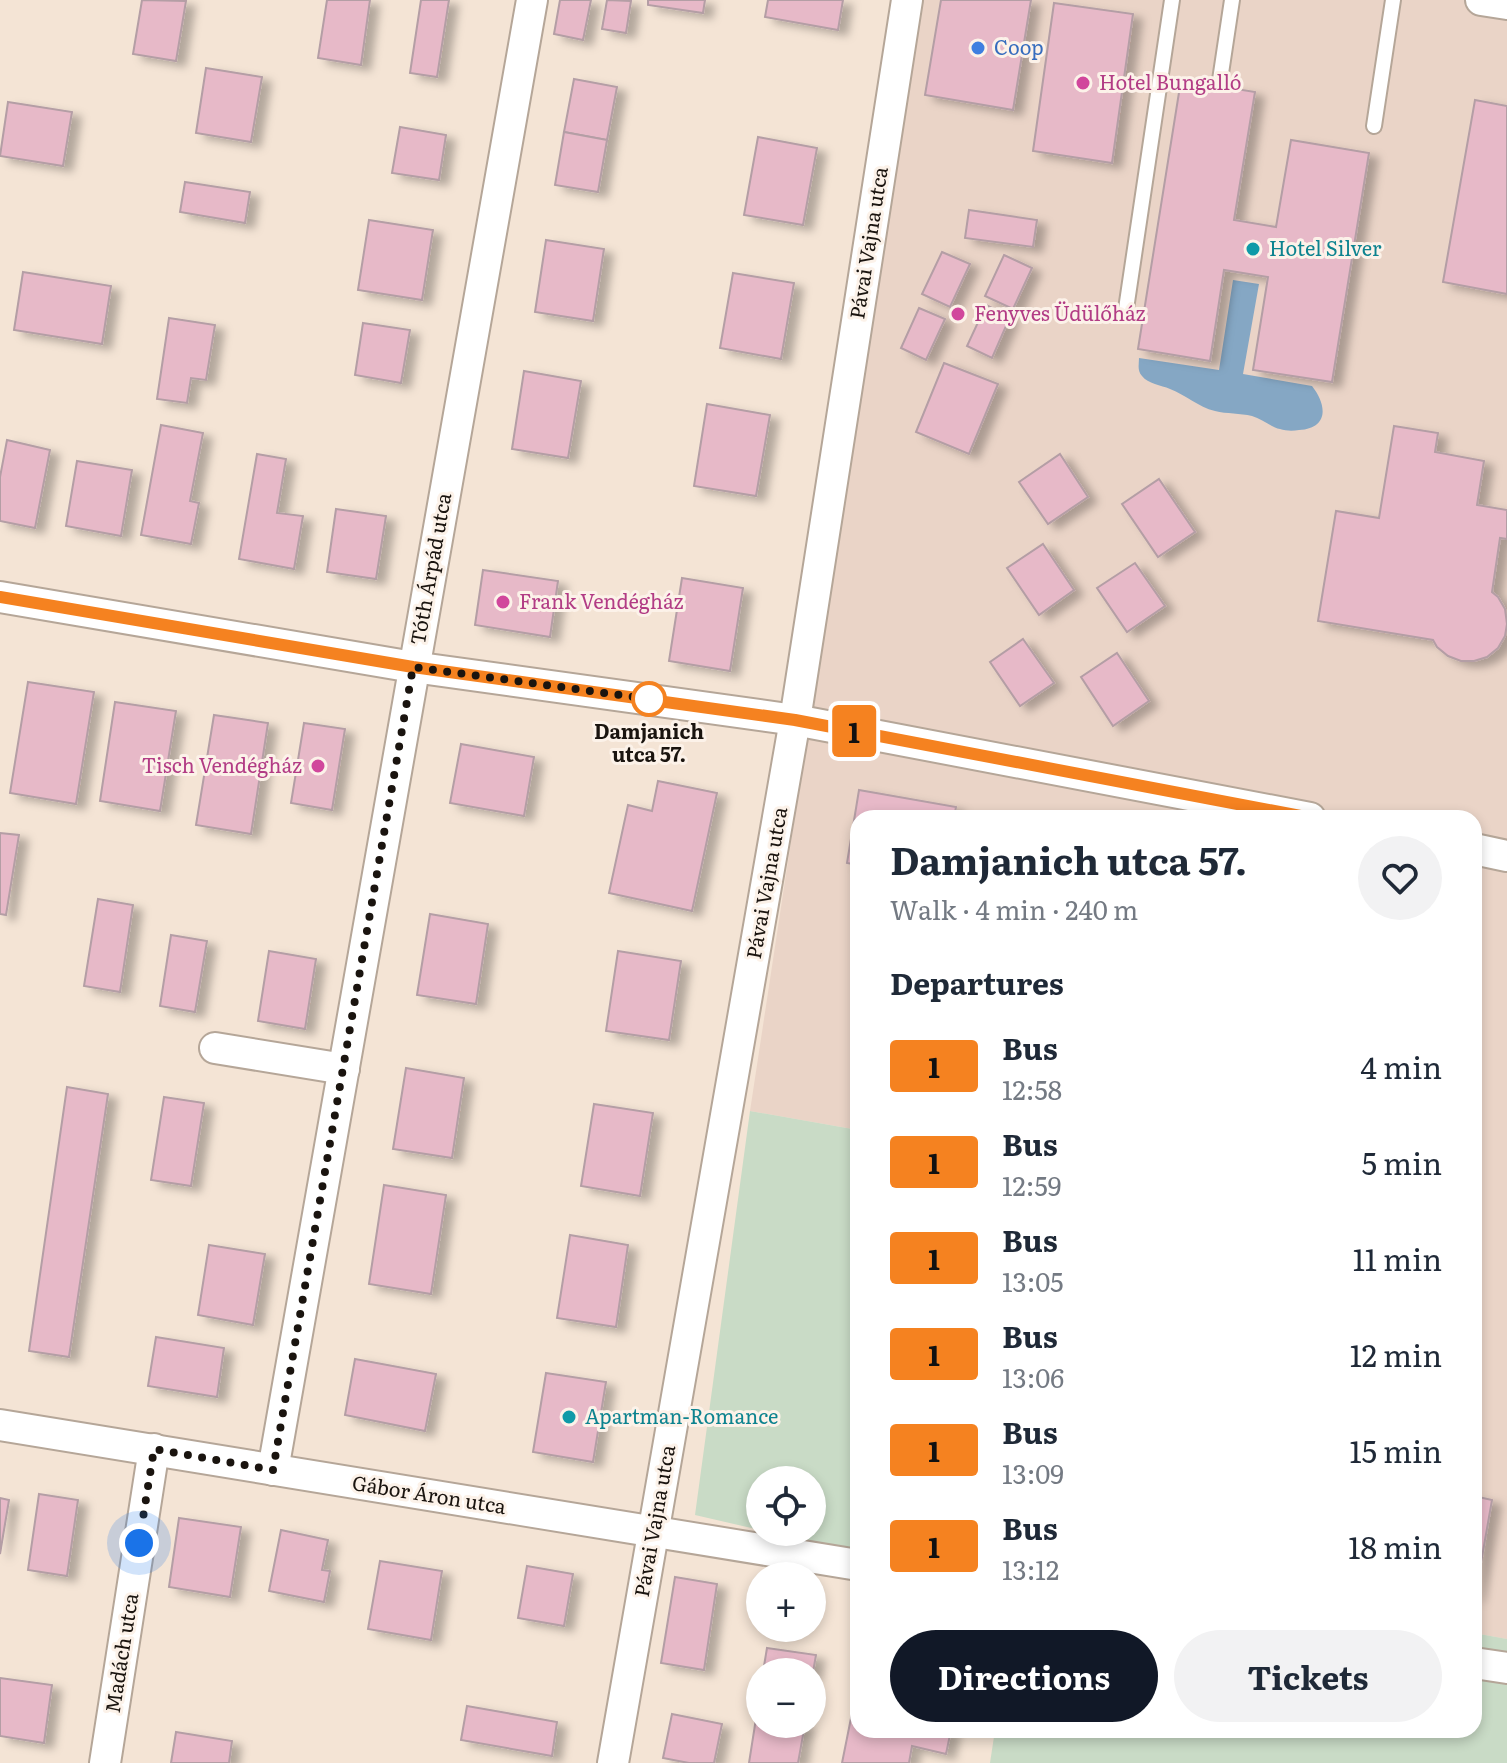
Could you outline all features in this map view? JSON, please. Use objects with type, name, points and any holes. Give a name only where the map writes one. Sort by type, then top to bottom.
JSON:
[{"type":"street","name":"Tóth Árpád utca","points":[[273,1470],[532,0]]},
{"type":"street","name":"Pávai Vajna utca","points":[[613,1763],[795,720],[907,0]]},
{"type":"street","points":[[1481,0],[1507,4]]},
{"type":"street","points":[[0,597],[413,667],[795,720],[1268,810]]},
{"type":"street","points":[[1482,851],[1507,856]]},
{"type":"street","points":[[215,1048],[344,1069]]},
{"type":"street","name":"Gábor Áron utca","points":[[0,1425],[850,1564]]},
{"type":"street","name":"Madách utca","points":[[105,1763],[154,1449]]},
{"type":"street","points":[[1482,1664],[1507,1668]]},
{"type":"lane","points":[[1126,309],[1172,0]]},
{"type":"lane","points":[[1220,80],[1232,0]]},
{"type":"lane","points":[[1374,126],[1393,0]]},
{"type":"shaded area","points":[[919,0],[1507,0],[1507,1639],[1482,1634],[1482,810],[850,810],[850,1129],[750,1111]]},
{"type":"green space","points":[[750,1111],[850,1129],[850,1550],[826,1545],[826,1466],[746,1466],[746,1527],[695,1515]]},
{"type":"green space","points":[[1482,1634],[1507,1639],[1507,1763],[990,1763],[994,1738],[1482,1738]]},
{"type":"water","points":[[1233,280],[1259,284],[1243,374],[1312,386],[1322,408],[1316,425],[1285,430],[1252,416],[1215,411],[1151,383],[1140,374],[1139,358],[1219,370]]},
{"type":"building","points":[[142,0],[186,1],[176,61],[133,54]]},
{"type":"building","points":[[327,0],[370,0],[361,65],[318,58]]},
{"type":"building","points":[[421,0],[449,0],[437,77],[410,73]]},
{"type":"building","points":[[560,0],[591,0],[583,40],[554,34]]},
{"type":"building","points":[[607,0],[631,1],[626,33],[602,29]]},
{"type":"building","points":[[648,0],[705,0],[703,13],[648,5]]},
{"type":"building","points":[[768,0],[843,0],[838,30],[765,17]]},
{"type":"building","name":"Coop","points":[[941,0],[1031,0],[1013,110],[925,95]]},
{"type":"building","name":"Hotel Bungalló","points":[[1054,3],[1133,14],[1112,163],[1033,151]]},
{"type":"building","points":[[206,68],[262,77],[251,142],[196,133]]},
{"type":"building","points":[[574,79],[617,87],[607,140],[564,132]]},
{"type":"building","name":"Hotel Silver","points":[[1181,80],[1255,92],[1234,220],[1276,227],[1291,140],[1369,153],[1332,382],[1253,370],[1268,277],[1224,270],[1210,361],[1138,349]]},
{"type":"building","points":[[1475,100],[1507,106],[1507,294],[1443,282]]},
{"type":"building","points":[[8,102],[72,112],[63,166],[0,156]]},
{"type":"building","points":[[400,127],[446,135],[439,180],[392,173]]},
{"type":"building","points":[[564,132],[607,140],[598,192],[555,185]]},
{"type":"building","points":[[758,137],[817,148],[803,225],[744,215]]},
{"type":"building","points":[[185,182],[250,192],[245,223],[180,212]]},
{"type":"building","points":[[969,210],[1037,220],[1033,247],[965,238]]},
{"type":"building","points":[[369,220],[433,230],[422,300],[358,290]]},
{"type":"building","points":[[546,240],[604,249],[593,321],[535,312]]},
{"type":"building","points":[[942,252],[970,264],[950,307],[922,294]]},
{"type":"building","points":[[1004,255],[1032,268],[1013,309],[985,296]]},
{"type":"building","points":[[23,272],[111,286],[102,344],[14,330]]},
{"type":"building","points":[[733,273],[794,283],[781,359],[720,348]]},
{"type":"building","points":[[986,305],[1010,317],[992,358],[967,346]]},
{"type":"building","points":[[919,308],[945,319],[926,360],[901,348]]},
{"type":"building","points":[[169,318],[215,325],[206,380],[191,378],[187,403],[157,399]]},
{"type":"building","points":[[363,323],[410,330],[401,383],[355,375]]},
{"type":"building","points":[[944,363],[998,384],[969,454],[916,432]]},
{"type":"building","points":[[524,371],[581,381],[568,458],[512,449]]},
{"type":"building","points":[[707,404],[770,415],[756,496],[694,486]]},
{"type":"building","points":[[161,425],[203,433],[190,501],[199,503],[191,544],[141,535]]},
{"type":"building","points":[[1394,426],[1438,433],[1435,452],[1484,461],[1477,505],[1507,510],[1507,539],[1500,538],[1492,592],[1505,609],[1507,624],[1498,648],[1487,657],[1461,661],[1448,656],[1433,640],[1318,621],[1336,511],[1379,518]]},
{"type":"building","points":[[7,440],[50,450],[35,528],[0,521],[0,477]]},
{"type":"building","points":[[257,454],[286,459],[277,513],[303,516],[294,569],[239,559]]},
{"type":"building","points":[[1060,454],[1088,497],[1048,524],[1019,482]]},
{"type":"building","points":[[77,461],[132,470],[121,536],[66,526]]},
{"type":"building","points":[[1159,479],[1195,532],[1158,557],[1122,504]]},
{"type":"building","points":[[336,509],[386,516],[376,579],[327,572]]},
{"type":"building","points":[[1043,544],[1074,590],[1039,615],[1007,568]]},
{"type":"building","points":[[1135,563],[1165,606],[1127,632],[1097,588]]},
{"type":"building","points":[[483,570],[558,581],[550,637],[475,625]]},
{"type":"building","points":[[682,578],[743,588],[730,671],[669,661]]},
{"type":"building","points":[[1023,639],[1054,683],[1020,706],[990,662]]},
{"type":"building","points":[[1117,653],[1149,701],[1113,726],[1081,677]]},
{"type":"building","points":[[28,682],[94,692],[76,804],[10,793]]},
{"type":"building","points":[[115,702],[176,711],[160,811],[100,801]]},
{"type":"building","points":[[214,715],[268,723],[251,834],[196,825]]},
{"type":"building","name":"Tisch Vendégház","points":[[304,723],[345,729],[332,810],[291,803]]},
{"type":"building","points":[[461,744],[534,757],[524,816],[450,803]]},
{"type":"building","points":[[658,781],[717,793],[692,911],[609,893],[628,805],[652,811]]},
{"type":"building","points":[[859,790],[956,807],[955,810],[856,810]]},
{"type":"building","points":[[0,833],[19,835],[6,915],[0,914]]},
{"type":"building","points":[[98,899],[133,905],[120,992],[84,986]]},
{"type":"building","points":[[430,914],[488,924],[476,1004],[417,995]]},
{"type":"building","points":[[171,935],[207,941],[195,1012],[160,1006]]},
{"type":"building","points":[[269,951],[316,959],[305,1029],[258,1021]]},
{"type":"building","points":[[618,951],[681,961],[669,1040],[606,1031]]},
{"type":"building","points":[[406,1068],[464,1078],[452,1158],[393,1149]]},
{"type":"building","points":[[67,1087],[108,1094],[69,1357],[29,1351]]},
{"type":"building","points":[[164,1097],[204,1103],[191,1186],[151,1180]]},
{"type":"building","points":[[594,1104],[653,1113],[640,1196],[581,1186]]},
{"type":"building","points":[[384,1185],[446,1195],[431,1294],[369,1284]]},
{"type":"building","points":[[570,1235],[628,1245],[616,1327],[557,1318]]},
{"type":"building","points":[[209,1245],[265,1254],[253,1325],[198,1315]]},
{"type":"building","points":[[156,1337],[224,1348],[217,1397],[148,1386]]},
{"type":"building","points":[[355,1359],[436,1374],[425,1431],[345,1415]]},
{"type":"building","name":"Apartman-Romance","points":[[546,1373],[606,1382],[593,1462],[533,1452]]},
{"type":"building","points":[[39,1494],[78,1500],[67,1576],[28,1570]]},
{"type":"building","points":[[0,1498],[9,1500],[0,1554]]},
{"type":"building","points":[[1482,1498],[1492,1500],[1482,1557]]},
{"type":"building","points":[[179,1518],[241,1527],[230,1597],[169,1587]]},
{"type":"building","points":[[281,1530],[328,1540],[322,1570],[330,1571],[324,1602],[269,1591]]},
{"type":"building","points":[[380,1561],[442,1571],[431,1640],[368,1629]]},
{"type":"building","points":[[527,1566],[573,1574],[564,1626],[518,1618]]},
{"type":"building","points":[[675,1577],[717,1584],[704,1670],[661,1663]]},
{"type":"building","points":[[767,1648],[816,1655],[815,1658],[765,1658]]},
{"type":"building","points":[[0,1678],[52,1685],[44,1743],[0,1736]]},
{"type":"building","points":[[467,1706],[557,1722],[552,1756],[461,1740]]},
{"type":"building","points":[[672,1714],[722,1724],[714,1763],[689,1763],[663,1758]]},
{"type":"building","points":[[850,1723],[850,1738],[949,1738],[946,1754],[912,1746],[909,1763],[842,1763]]},
{"type":"building","points":[[176,1732],[232,1741],[229,1763],[171,1763]]},
{"type":"building","points":[[753,1738],[802,1738],[798,1763],[749,1763]]},
{"type":"bus line","name":"1","points":[[0,597],[413,667],[795,720],[1269,810]]},
{"type":"place","name":"Coop","points":[[978,48]]},
{"type":"place","name":"Hotel Bungalló","points":[[1083,83]]},
{"type":"place","name":"Hotel Silver","points":[[1253,249]]},
{"type":"place","name":"Fenyves Üdülőház","points":[[958,314]]},
{"type":"place","name":"Frank Vendégház","points":[[503,602]]},
{"type":"place","name":"Damjanich utca 57.","points":[[649,699]]},
{"type":"place","name":"Tisch Vendégház","points":[[318,766]]},
{"type":"place","name":"Apartman-Romance","points":[[569,1417]]},
{"type":"route","points":[[139,1543],[154,1449],[273,1470],[413,667],[649,699]]}]
